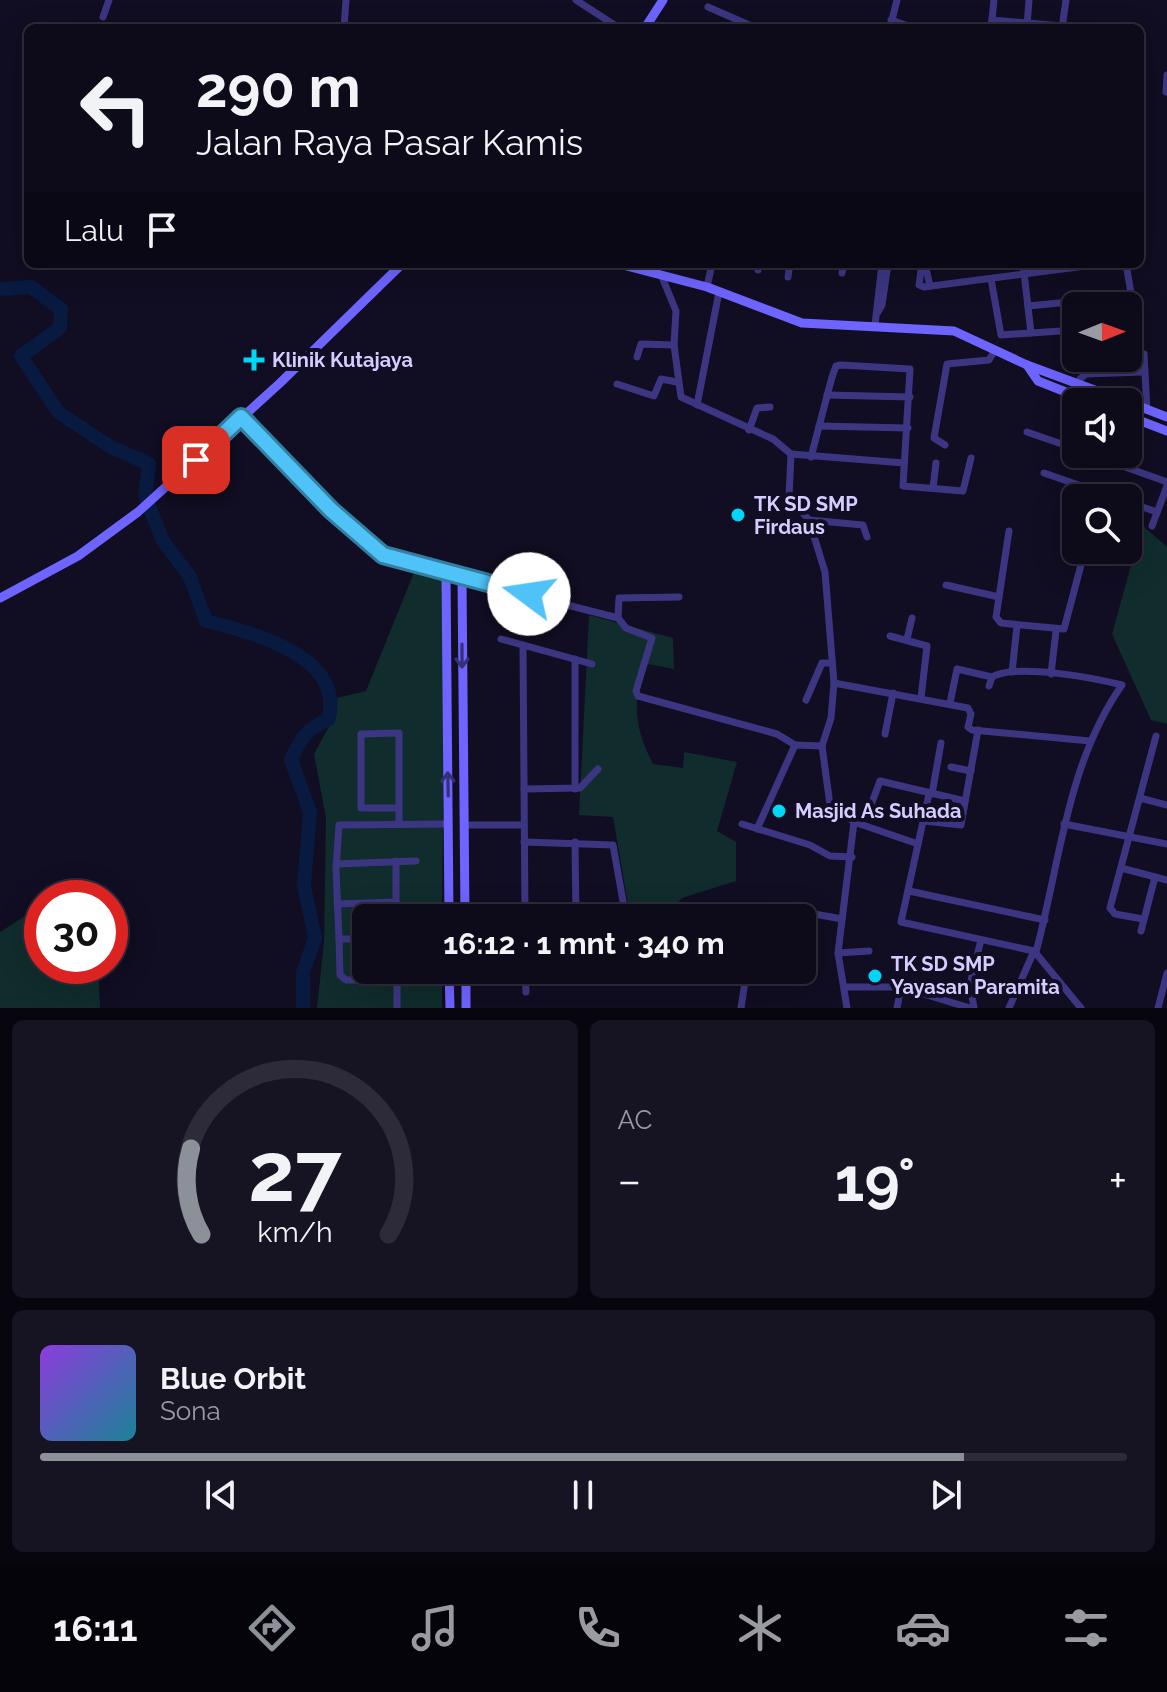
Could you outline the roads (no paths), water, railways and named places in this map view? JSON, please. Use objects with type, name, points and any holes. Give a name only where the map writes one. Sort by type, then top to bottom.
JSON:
[{"type":"main road","points":[[648,24],[663,0]]},
{"type":"main road","points":[[0,598],[78,556],[155,499],[398,268]]},
{"type":"main road","points":[[642,268],[662,277],[707,287],[802,323],[954,331],[1027,365],[1094,388]]},
{"type":"main road","points":[[1027,365],[1038,381],[1062,391]]},
{"type":"main road","points":[[1144,409],[1167,417]]},
{"type":"main road","points":[[241,417],[331,510],[383,555],[462,578],[465,904]]},
{"type":"main road","points":[[1142,421],[1167,431]]},
{"type":"main road","points":[[446,574],[449,904]]},
{"type":"main road","points":[[448,809],[464,809]]},
{"type":"main road","points":[[449,984],[450,1008]]},
{"type":"main road","points":[[466,984],[466,1008]]},
{"type":"street","points":[[103,17],[109,0]]},
{"type":"street","points":[[344,24],[346,0]]},
{"type":"street","points":[[576,0],[613,24]]},
{"type":"street","points":[[890,24],[897,0]]},
{"type":"street","points":[[992,24],[994,0]]},
{"type":"street","points":[[1027,24],[1029,0]]},
{"type":"street","points":[[1062,24],[1066,0]]},
{"type":"street","points":[[708,7],[747,24]]},
{"type":"street","points":[[1166,92],[1167,75]]},
{"type":"street","points":[[707,287],[711,268]]},
{"type":"street","points":[[788,277],[789,268]]},
{"type":"street","points":[[875,325],[882,268]]},
{"type":"street","points":[[876,314],[882,305],[887,268]]},
{"type":"street","points":[[925,268],[930,286],[1070,268]]},
{"type":"street","points":[[1023,268],[1031,333]]},
{"type":"street","points":[[1127,268],[1130,292]]},
{"type":"street","points":[[662,277],[676,311],[674,345],[681,397],[773,439],[791,454],[904,463]]},
{"type":"street","points":[[991,279],[1000,334],[1062,331]]},
{"type":"street","points":[[697,405],[719,292]]},
{"type":"street","points":[[1028,306],[1062,303]]},
{"type":"street","points":[[637,357],[641,344],[674,345]]},
{"type":"street","points":[[945,445],[934,438],[947,364],[989,360],[995,350]]},
{"type":"street","points":[[1144,354],[1144,409]]},
{"type":"street","points":[[811,457],[835,367],[841,365],[908,368],[910,397],[903,486],[964,490],[971,458]]},
{"type":"street","points":[[1076,388],[1086,374],[1143,372]]},
{"type":"street","points":[[617,384],[654,396],[661,379],[677,382]]},
{"type":"street","points":[[827,395],[910,397]]},
{"type":"street","points":[[749,430],[757,408],[770,407]]},
{"type":"street","points":[[819,426],[908,428]]},
{"type":"street","points":[[1027,432],[1062,444]]},
{"type":"street","points":[[791,454],[789,497],[809,520],[825,572],[834,683],[831,718],[822,746],[830,805],[854,822],[918,844]]},
{"type":"street","points":[[933,488],[936,463]]},
{"type":"street","points":[[1125,468],[1167,484],[1152,526]]},
{"type":"street","points":[[1044,473],[1072,484]]},
{"type":"street","points":[[1142,507],[1157,512]]},
{"type":"street","points":[[809,520],[863,525],[867,537]]},
{"type":"street","points":[[1009,531],[997,622],[1056,631],[1065,628],[1081,564]]},
{"type":"street","points":[[462,578],[618,618],[626,628],[652,638],[636,691],[638,696],[777,734],[795,745],[822,746]]},
{"type":"street","points":[[946,585],[999,597]]},
{"type":"street","points":[[618,618],[619,598],[679,597]]},
{"type":"street","points":[[907,639],[912,618]]},
{"type":"street","points":[[1012,672],[1017,626]]},
{"type":"street","points":[[1051,674],[1056,631]]},
{"type":"street","points":[[890,636],[927,647],[921,698]]},
{"type":"street","points":[[501,639],[592,664]]},
{"type":"street","points":[[523,645],[525,904]]},
{"type":"street","points":[[575,659],[575,789]]},
{"type":"street","points":[[806,700],[821,664],[832,663]]},
{"type":"street","points":[[950,703],[957,669],[992,677],[1012,672],[1051,674],[1122,685],[1090,741],[1064,824],[1045,920],[1035,952],[1009,1008]]},
{"type":"street","points":[[989,686],[992,677]]},
{"type":"street","points":[[834,683],[950,703],[970,710],[968,727],[978,730],[1090,741]]},
{"type":"street","points":[[885,734],[893,693]]},
{"type":"street","points":[[924,821],[960,826],[978,730]]},
{"type":"street","points":[[399,808],[361,808],[361,734],[399,733],[399,808],[399,824]]},
{"type":"street","points":[[1143,919],[1111,911],[1156,736]]},
{"type":"street","points":[[941,743],[901,922],[1035,952],[1078,1007]]},
{"type":"street","points":[[757,829],[795,745]]},
{"type":"street","points":[[951,767],[971,771]]},
{"type":"street","points":[[524,789],[580,788],[598,769]]},
{"type":"street","points":[[871,805],[880,781],[965,801]]},
{"type":"street","points":[[1140,798],[1167,805]]},
{"type":"street","points":[[847,1008],[838,953],[854,822]]},
{"type":"street","points":[[352,978],[343,978],[339,972],[336,864],[339,825],[448,824]]},
{"type":"street","points":[[742,824],[816,847],[830,856],[852,857]]},
{"type":"street","points":[[1064,824],[1130,834],[1167,844]]},
{"type":"street","points":[[465,825],[524,825]]},
{"type":"street","points":[[524,842],[611,843],[623,904]]},
{"type":"street","points":[[575,842],[576,904]]},
{"type":"street","points":[[337,904],[396,902],[396,861]]},
{"type":"street","points":[[336,864],[416,861]]},
{"type":"street","points":[[1121,868],[1167,880]]},
{"type":"street","points":[[1141,931],[1155,877]]},
{"type":"street","points":[[909,891],[1045,920]]},
{"type":"street","points":[[816,914],[842,919]]},
{"type":"street","points":[[339,939],[352,939]]},
{"type":"street","points":[[844,987],[901,987],[972,1008],[970,984],[981,940]]},
{"type":"street","points":[[838,953],[869,951]]},
{"type":"street","points":[[1158,1008],[1165,991],[1167,973]]},
{"type":"street","points":[[397,984],[397,1008]]},
{"type":"street","points":[[526,984],[526,992]]},
{"type":"street","points":[[741,1008],[745,984]]},
{"type":"street","points":[[897,1008],[901,987]]},
{"type":"waterway","points":[[0,289],[31,287],[61,309],[60,328],[21,356],[58,412],[109,446],[149,464],[145,496],[163,541],[190,577],[206,621],[247,632],[291,651],[310,664],[323,680],[330,698],[328,720],[305,736],[291,760],[310,812],[304,886],[315,938],[303,972],[303,1008]]},
{"type":"place","name":"Klinik Kutajaya","points":[[254,360]]},
{"type":"place","name":"TK SD SMP Firdaus","points":[[738,515]]},
{"type":"place","name":"Masjid As Suhada","points":[[779,811]]},
{"type":"place","name":"TK SD SMP Yayasan Paramita","points":[[875,976]]}]
